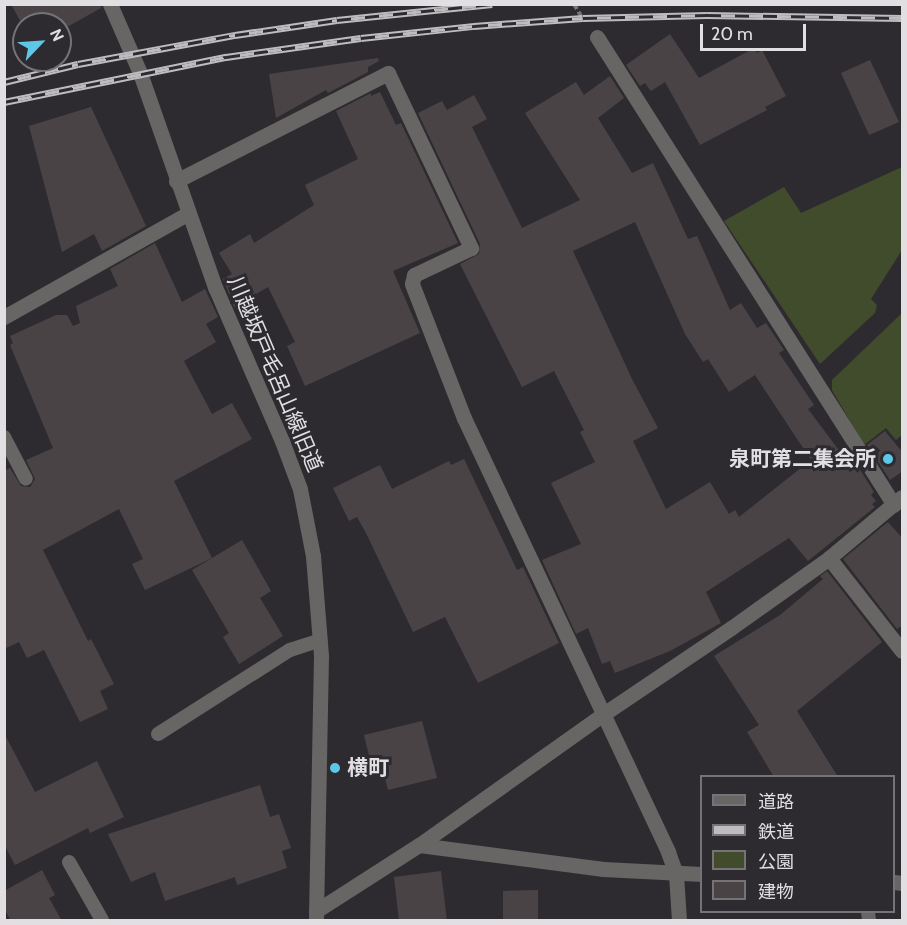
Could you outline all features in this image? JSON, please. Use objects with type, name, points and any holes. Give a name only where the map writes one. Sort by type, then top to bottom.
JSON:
[{"type":"street","name":"川越坂戸毛呂山線旧道","points":[[110,4],[140,73],[176,181],[233,333],[282,441],[300,489],[313,556],[320,640],[316,916]]},
{"type":"street","points":[[316,916],[602,715],[731,628],[829,558],[898,501],[597,37]]},
{"type":"street","points":[[176,181],[388,73],[471,248],[414,274],[412,284],[464,418],[668,852],[676,874],[679,921]]},
{"type":"street","points":[[4,317],[188,214]]},
{"type":"street","points":[[829,558],[903,651]]},
{"type":"street","points":[[419,845],[603,869],[700,874]]},
{"type":"lane","points":[[4,437],[26,479]]},
{"type":"lane","points":[[158,734],[290,650],[320,640]]},
{"type":"lane","points":[[69,862],[102,921]]},
{"type":"green space","points":[[902,167],[902,250],[871,299],[877,305],[875,313],[820,364],[724,221],[784,187],[801,213]]},
{"type":"green space","points":[[902,313],[902,435],[896,440],[886,428],[864,445],[832,390],[832,380]]},
{"type":"building","points":[[11,4],[100,4],[101,8],[72,24],[72,12],[15,12]]},
{"type":"building","points":[[670,34],[699,78],[754,48],[757,53],[762,50],[786,96],[765,107],[767,110],[700,145],[665,82],[651,91],[645,83],[640,86],[626,65]]},
{"type":"building","points":[[378,58],[379,61],[368,67],[368,72],[328,93],[326,90],[276,118],[269,74]]},
{"type":"building","points":[[870,60],[899,122],[869,135],[841,73]]},
{"type":"building","points":[[610,76],[624,98],[598,118],[632,173],[653,163],[688,239],[697,236],[730,310],[741,303],[757,328],[766,323],[784,350],[779,353],[814,405],[808,409],[847,461],[852,457],[874,492],[871,495],[876,501],[872,504],[875,507],[808,561],[789,538],[706,592],[721,623],[670,651],[615,673],[610,661],[602,664],[588,628],[576,634],[542,560],[581,544],[551,483],[595,462],[580,432],[584,430],[554,371],[522,387],[460,264],[479,254],[480,244],[418,113],[442,101],[447,110],[474,95],[487,119],[472,127],[522,228],[580,200],[525,113],[576,82],[584,95]],"holes":[[[635,222],[685,334],[703,362],[708,359],[729,392],[755,375],[811,460],[739,517],[735,510],[729,514],[710,482],[666,509],[633,441],[658,428],[632,379],[573,251]]]},
{"type":"building","points":[[380,92],[396,125],[401,123],[458,243],[393,271],[420,333],[305,386],[287,346],[295,342],[268,287],[234,307],[223,279],[232,274],[219,253],[250,234],[254,243],[314,205],[305,185],[358,159],[336,111],[371,93],[371,96]]},
{"type":"building","points":[[91,107],[146,226],[102,251],[94,234],[62,252],[29,126]]},
{"type":"building","points":[[155,243],[182,302],[205,289],[218,317],[206,324],[216,342],[184,361],[212,414],[232,403],[252,439],[174,481],[212,558],[145,590],[132,564],[143,559],[119,509],[43,550],[88,641],[91,639],[114,684],[100,691],[108,709],[80,722],[44,650],[27,658],[19,642],[4,649],[4,471],[10,468],[21,486],[30,487],[35,479],[26,460],[53,448],[10,345],[13,343],[10,336],[56,315],[67,315],[73,326],[80,323],[76,306],[118,286],[110,269]]},
{"type":"building","name":"泉町第二集会所","points":[[885,431],[903,453],[903,471],[890,480],[867,445]]},
{"type":"building","points":[[464,459],[517,570],[523,567],[559,643],[478,683],[445,617],[413,632],[357,517],[349,521],[333,488],[380,465],[392,489],[449,461],[451,465]]},
{"type":"building","points":[[888,522],[903,539],[903,625],[897,629],[843,559]]},
{"type":"building","points":[[242,540],[271,591],[260,598],[283,636],[239,664],[223,637],[229,633],[192,570]]},
{"type":"building","points":[[827,571],[882,642],[797,711],[837,775],[773,775],[747,732],[759,725],[714,656],[780,615],[823,579],[820,576]]},
{"type":"building","points":[[422,721],[437,778],[388,790],[381,762],[371,764],[364,735]]},
{"type":"building","points":[[4,733],[35,792],[97,761],[124,817],[90,833],[88,828],[15,865],[4,844]]},
{"type":"building","points":[[260,785],[270,817],[279,814],[291,848],[282,851],[287,868],[237,885],[235,877],[165,901],[155,872],[131,882],[108,834]]},
{"type":"building","points":[[42,870],[55,895],[49,898],[62,921],[11,921],[4,908],[4,891]]},
{"type":"building","points":[[441,871],[447,921],[399,921],[394,877]]},
{"type":"building","points":[[538,890],[538,921],[503,921],[503,891]]},
{"type":"railway","points":[[4,82],[78,64],[235,35],[337,20],[492,4]]},
{"type":"railway","points":[[4,102],[226,57],[361,38],[474,26],[583,18],[707,15],[902,18]]},
{"type":"place","name":"泉町第二集会所","points":[[888,459]]},
{"type":"place","name":"横町","points":[[335,768]]}]
